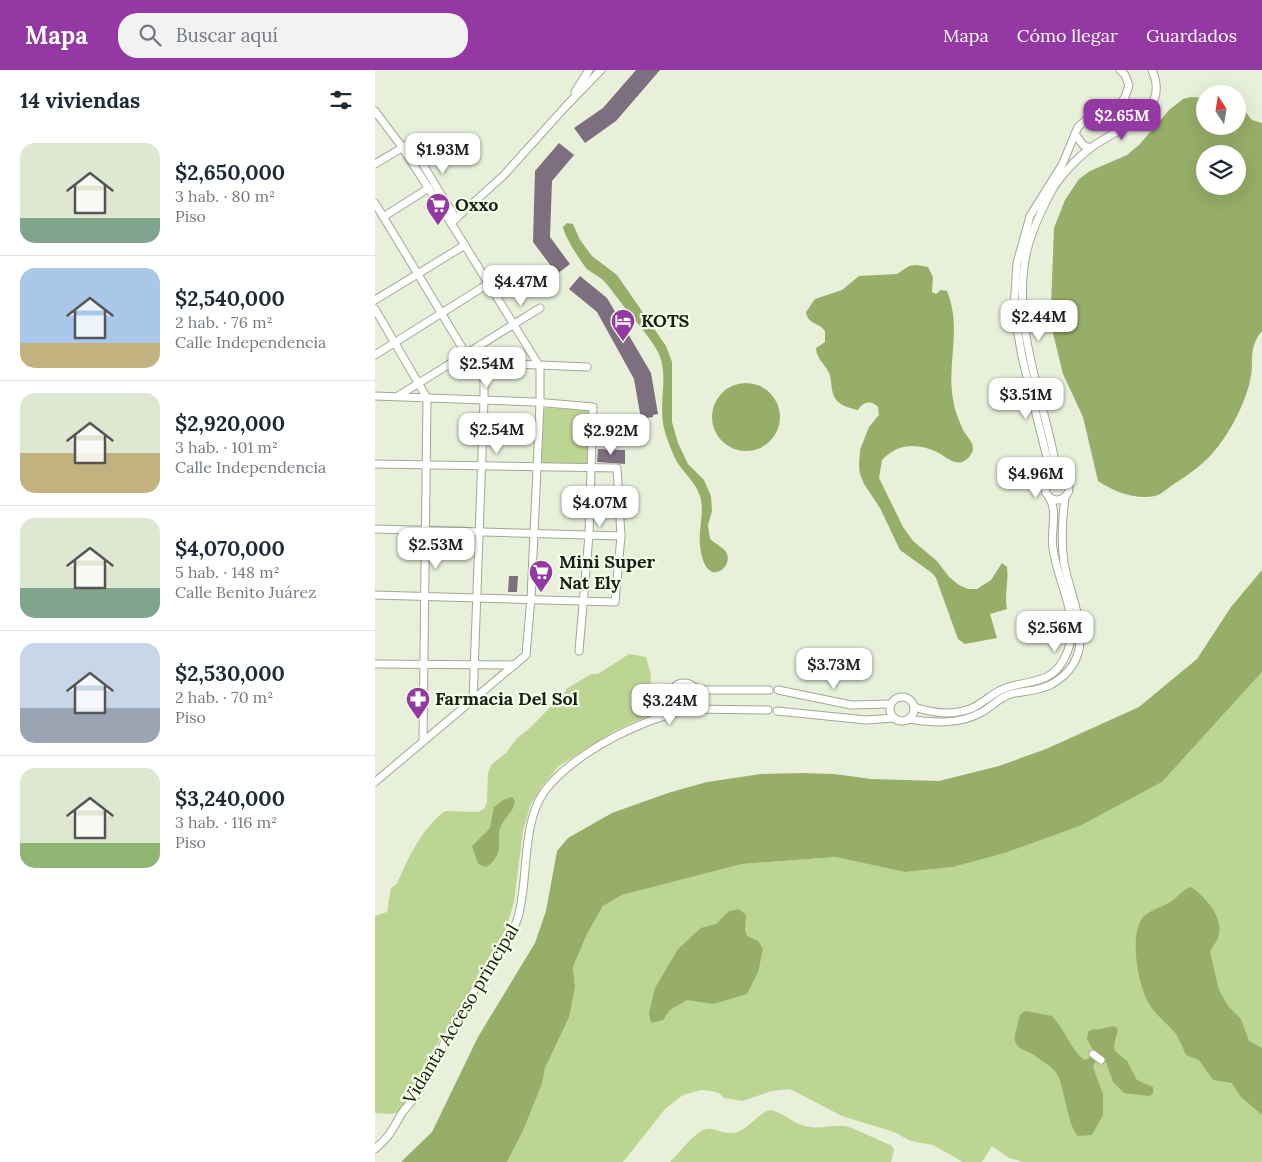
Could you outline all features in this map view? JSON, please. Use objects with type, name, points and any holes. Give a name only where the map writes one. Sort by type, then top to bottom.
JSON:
[{"type":"street","points":[[567,105],[589,70]]},
{"type":"street","points":[[454,221],[504,175],[601,70]]},
{"type":"street","points":[[914,707],[948,714],[970,709],[1005,687],[1041,680],[1057,671],[1073,636],[1072,620],[1052,547],[1054,506],[1044,489],[1047,480],[1047,462],[1022,358],[1014,310],[1014,288],[1017,263],[1030,216],[1062,164],[1078,127],[1093,114],[1120,104],[1125,97],[1129,86],[1121,70]]},
{"type":"street","points":[[777,710],[849,719],[894,718],[901,721],[908,719],[930,723],[967,719],[983,712],[1004,697],[1045,688],[1058,680],[1069,669],[1079,650],[1081,635],[1062,550],[1065,498],[1069,486],[1062,477],[1055,461],[1031,357],[1023,310],[1026,255],[1052,190],[1090,148],[1138,121],[1148,110],[1155,96],[1156,87],[1152,70]]},
{"type":"street","points":[[375,111],[454,221]]},
{"type":"street","points":[[1075,134],[1083,145],[1090,148]]},
{"type":"street","points":[[375,164],[410,143],[454,221],[465,245],[540,367],[541,403],[527,651],[515,665],[375,782]]},
{"type":"street","points":[[383,217],[429,188]]},
{"type":"street","points":[[375,203],[472,364],[587,367]]},
{"type":"street","points":[[375,300],[465,245]]},
{"type":"street","points":[[375,355],[499,277]]},
{"type":"street","points":[[398,396],[540,308]]},
{"type":"street","points":[[375,309],[427,398],[423,742]]},
{"type":"street","points":[[473,700],[484,400],[484,381],[481,365]]},
{"type":"street","points":[[375,396],[593,407],[589,535],[579,651]]},
{"type":"street","points":[[375,464],[537,467],[592,466],[617,468],[621,536],[615,602],[375,594]]},
{"type":"street","points":[[1047,480],[1053,476],[1062,477]]},
{"type":"street","points":[[1050,499],[1058,501],[1065,498]]},
{"type":"street","points":[[375,529],[621,536]]},
{"type":"street","points":[[375,664],[515,665]]},
{"type":"street","points":[[653,719],[663,708],[673,688],[681,683],[707,690],[769,690]]},
{"type":"street","points":[[692,709],[698,698],[694,687]]},
{"type":"street","points":[[778,690],[851,705],[891,704]]},
{"type":"street","points":[[669,697],[672,705],[679,711],[692,709],[768,710]]},
{"type":"street","points":[[894,718],[890,712],[891,704],[896,698],[903,697],[910,700],[914,707],[913,714],[908,719]]},
{"type":"street","name":"Vidanta Acceso principal","points":[[375,1149],[391,1133],[403,1111],[417,1096],[462,1010],[508,938],[517,920],[521,906],[530,834],[537,806],[543,793],[553,782],[589,753],[610,740],[653,719],[679,711]]},
{"type":"street","points":[[1093,1054],[1101,1060]]},
{"type":"shaded area","points":[[1196,97],[1196,135],[1246,135],[1246,113],[1252,120],[1262,123],[1262,331],[1257,338],[1253,350],[1251,374],[1244,401],[1235,421],[1217,447],[1198,467],[1162,493],[1155,496],[1140,497],[1118,492],[1098,481],[1083,417],[1063,374],[1053,333],[1051,306],[1054,228],[1065,200],[1079,179],[1090,171],[1127,155],[1139,145],[1169,110],[1183,99]]},
{"type":"shaded area","points":[[567,223],[573,224],[580,240],[592,256],[617,275],[666,346],[672,362],[672,422],[678,443],[688,464],[704,480],[711,496],[712,511],[708,525],[710,539],[726,552],[728,560],[722,570],[712,572],[707,568],[703,559],[700,545],[702,509],[700,496],[693,482],[677,462],[665,432],[662,414],[663,369],[658,352],[645,332],[603,280],[587,269],[581,261],[564,231],[563,227]]},
{"type":"shaded area","points":[[909,266],[928,267],[933,277],[932,292],[936,294],[941,290],[947,291],[952,305],[954,334],[952,390],[956,414],[972,444],[973,450],[966,460],[955,462],[930,449],[915,446],[901,448],[888,454],[882,460],[879,478],[903,527],[913,541],[937,561],[949,577],[959,585],[968,589],[977,589],[991,580],[1002,563],[1007,567],[1007,609],[990,614],[997,638],[965,644],[958,639],[936,578],[900,550],[880,508],[864,484],[860,474],[860,450],[869,427],[879,415],[878,407],[868,402],[858,410],[841,404],[835,398],[830,375],[816,352],[816,348],[825,342],[825,331],[809,319],[806,312],[815,299],[842,290],[859,276],[897,274]]},
{"type":"shaded area","points":[[746,383],[759,386],[770,393],[777,404],[780,417],[777,430],[770,441],[759,448],[746,451],[733,448],[722,441],[715,430],[712,417],[715,404],[722,393],[733,386]]},
{"type":"shaded area","points":[[543,408],[592,409],[590,464],[540,463]]},
{"type":"shaded area","points":[[1262,570],[1262,672],[1162,782],[1080,826],[1005,853],[953,867],[905,872],[835,857],[742,864],[622,895],[603,906],[587,934],[573,967],[575,987],[569,1017],[545,1068],[542,1084],[523,1131],[507,1162],[401,1162],[432,1132],[478,1037],[535,943],[546,911],[557,851],[568,838],[612,813],[668,793],[707,782],[761,774],[801,773],[834,774],[871,779],[939,781],[999,766],[1046,749],[1139,707],[1197,659],[1231,607]]},
{"type":"shaded area","points":[[629,654],[646,657],[651,675],[647,716],[614,731],[559,766],[542,786],[530,806],[523,831],[514,902],[506,929],[436,1046],[405,1105],[395,1113],[375,1113],[375,916],[387,912],[391,888],[397,884],[417,844],[429,826],[445,811],[478,812],[485,808],[488,773],[492,764],[506,753],[517,738],[530,728],[566,689],[591,674],[598,674]]},
{"type":"shaded area","points":[[1262,672],[1262,1162],[1023,1162],[1009,1158],[992,1146],[982,1162],[963,1162],[933,1145],[911,1141],[894,1132],[842,1116],[790,1089],[772,1091],[742,1101],[724,1098],[719,1093],[701,1090],[683,1095],[665,1109],[623,1162],[507,1162],[523,1131],[542,1084],[545,1068],[575,987],[573,967],[587,934],[603,906],[622,895],[742,864],[835,857],[905,872],[953,867],[1005,853],[1080,826],[1162,782]]},
{"type":"shaded area","points":[[512,797],[515,801],[514,805],[500,828],[497,855],[486,867],[478,864],[472,846],[490,828],[494,807],[503,800]]},
{"type":"shaded area","points":[[1191,887],[1213,909],[1219,923],[1218,938],[1210,952],[1219,990],[1228,1006],[1241,1019],[1249,1041],[1262,1048],[1262,1115],[1240,1096],[1232,1083],[1213,1080],[1199,1060],[1186,1055],[1176,1034],[1151,1007],[1144,994],[1138,973],[1136,949],[1136,938],[1141,920],[1149,912],[1170,902]]},
{"type":"shaded area","points":[[739,909],[746,915],[745,931],[747,936],[758,941],[763,949],[758,972],[747,994],[713,1004],[687,1000],[670,1010],[663,1020],[651,1023],[649,1013],[655,988],[678,949],[701,928],[716,924],[729,911]]},
{"type":"shaded area","points":[[1026,1011],[1052,1016],[1077,1053],[1085,1060],[1091,1057],[1094,1052],[1087,1039],[1088,1032],[1093,1029],[1116,1027],[1118,1030],[1114,1045],[1115,1051],[1127,1061],[1137,1080],[1153,1087],[1153,1094],[1149,1096],[1124,1093],[1113,1082],[1105,1060],[1095,1062],[1093,1067],[1103,1094],[1103,1115],[1092,1135],[1078,1136],[1072,1125],[1057,1074],[1032,1054],[1019,1048],[1015,1041],[1020,1015]]},
{"type":"shaded area","points":[[770,1110],[805,1126],[815,1128],[844,1126],[860,1131],[891,1145],[894,1150],[891,1162],[670,1162],[689,1141],[706,1129],[728,1133],[738,1132],[761,1114]]},
{"type":"building","points":[[636,70],[660,70],[616,121],[585,143],[574,128],[603,108]]},
{"type":"building","points":[[559,143],[574,155],[552,181],[550,237],[570,264],[557,274],[533,242],[535,171]]},
{"type":"building","name":"KOTS","points":[[580,276],[607,298],[651,373],[658,414],[653,415],[653,417],[641,419],[634,379],[597,312],[569,289]]},
{"type":"building","points":[[598,449],[625,450],[625,464],[597,462]]},
{"type":"building","points":[[509,576],[518,576],[517,592],[508,592]]},
{"type":"place","name":"Oxxo","points":[[438,226]]},
{"type":"place","name":"KOTS","points":[[623,342]]},
{"type":"place","name":"Mini Super Nat Ely","points":[[541,593]]},
{"type":"place","name":"Farmacia Del Sol","points":[[418,720]]}]
